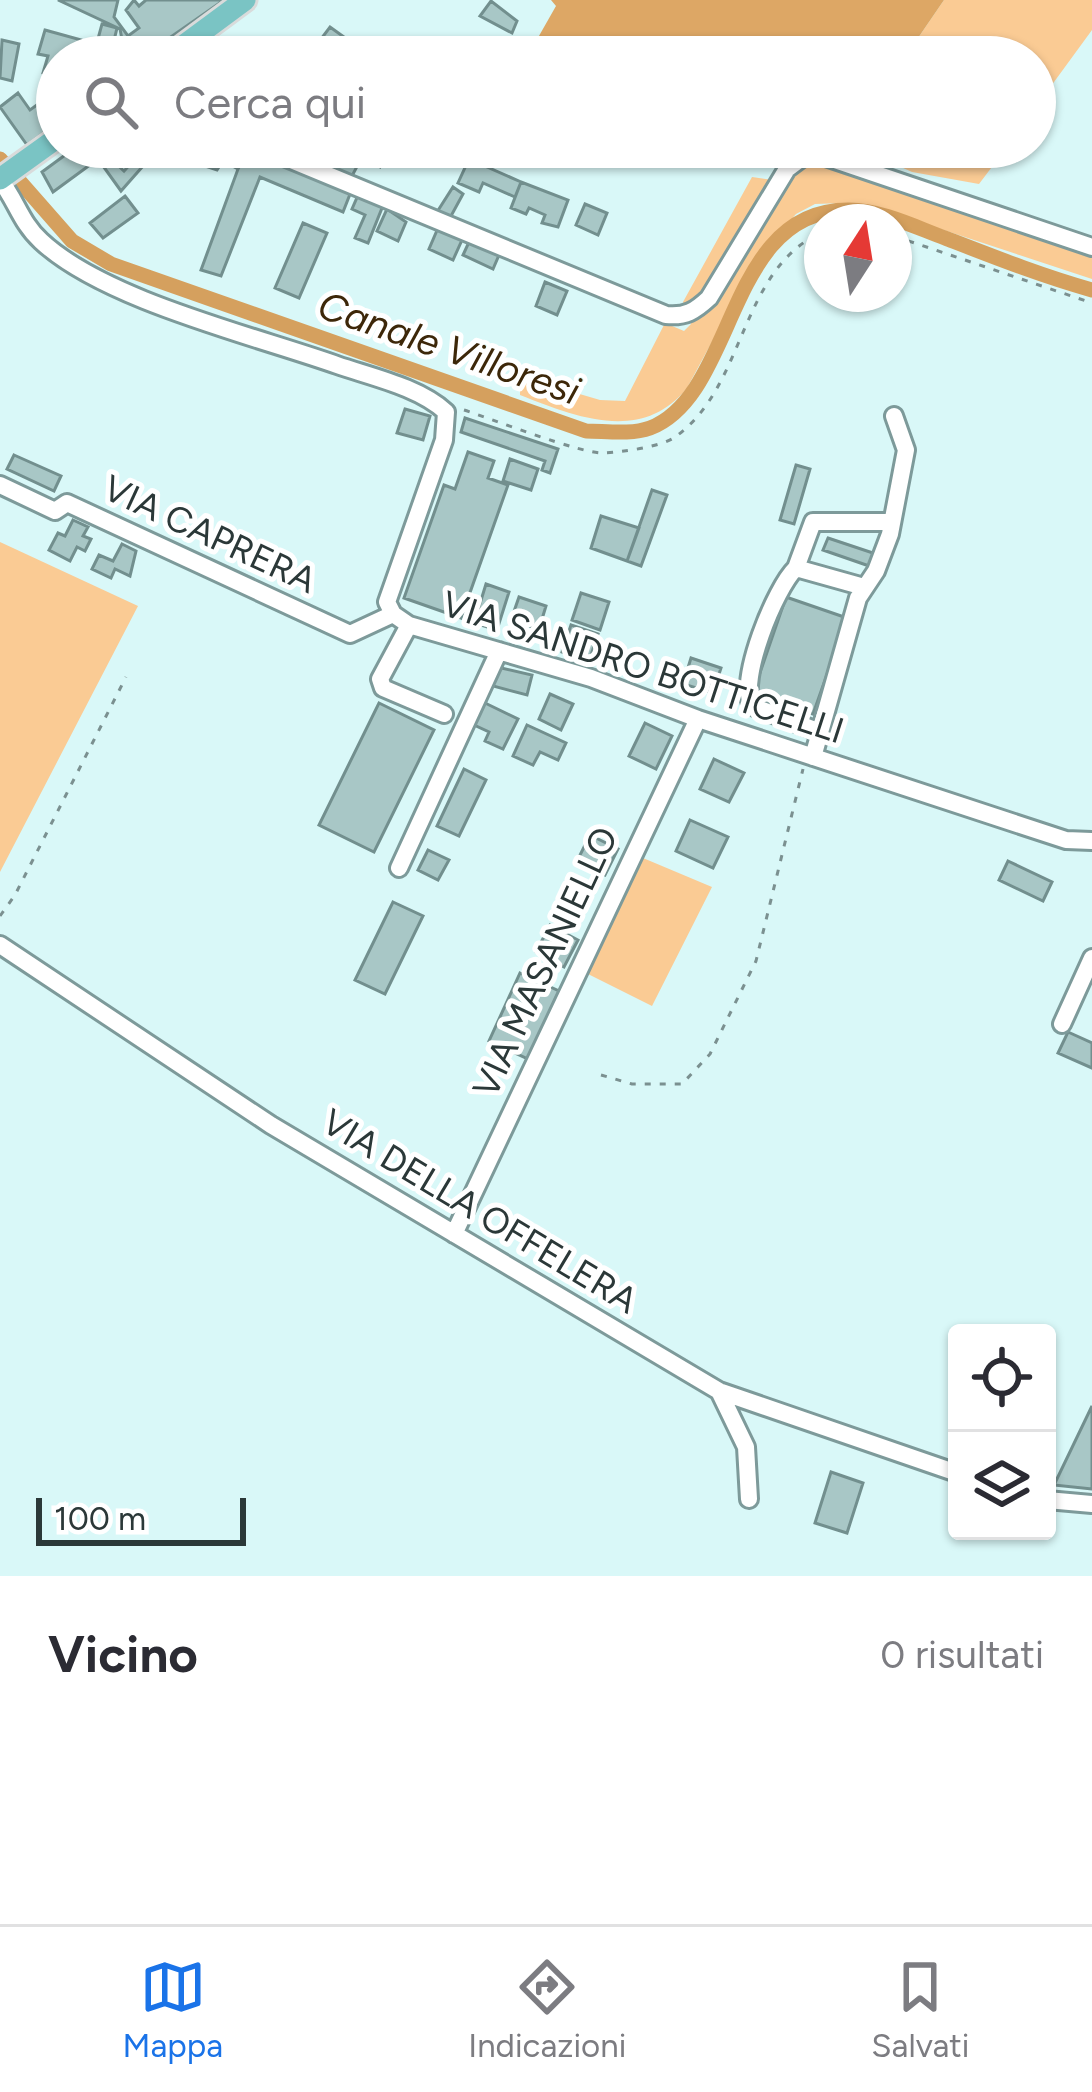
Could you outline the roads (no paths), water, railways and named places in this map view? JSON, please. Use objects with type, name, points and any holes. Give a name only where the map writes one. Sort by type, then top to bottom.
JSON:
[{"type":"main road","points":[[196,36],[245,0]]},
{"type":"main road","points":[[2,178],[36,152]]},
{"type":"street","points":[[311,168],[666,315],[680,316],[694,312],[710,298],[790,168]]},
{"type":"street","points":[[858,168],[1092,247]]},
{"type":"street","name":"VIA SANDRO BOTTICELLI","points":[[2,178],[22,222],[92,278],[434,401],[446,412],[448,426],[387,602],[393,614],[410,625],[591,678],[698,719],[1066,840],[1092,841]]},
{"type":"street","points":[[810,756],[864,587],[876,571],[892,522],[906,450],[894,416]]},
{"type":"street","name":"VIA CAPRERA","points":[[0,485],[55,511],[67,503],[350,634],[393,614]]},
{"type":"street","points":[[820,732],[752,706],[746,695],[752,663],[783,580],[796,568],[813,522],[892,522]]},
{"type":"street","points":[[796,568],[864,587]]},
{"type":"street","points":[[410,625],[380,680],[383,688],[444,714]]},
{"type":"street","points":[[398,868],[499,651]]},
{"type":"street","name":"VIA MASANIELLO","points":[[454,1234],[698,719]]},
{"type":"street","name":"VIA DELLA OFFELERA","points":[[0,945],[271,1124],[719,1390],[948,1470]]},
{"type":"street","points":[[1062,1024],[1092,958]]},
{"type":"street","points":[[719,1390],[746,1447],[748,1498]]},
{"type":"street","points":[[1056,1500],[1088,1504]]},
{"type":"waterway","name":"Canale Villoresi","points":[[0,159],[72,241],[111,264],[586,431],[643,430],[679,409],[701,379],[755,270],[778,239],[808,218],[849,210],[873,213],[1092,290]]}]
